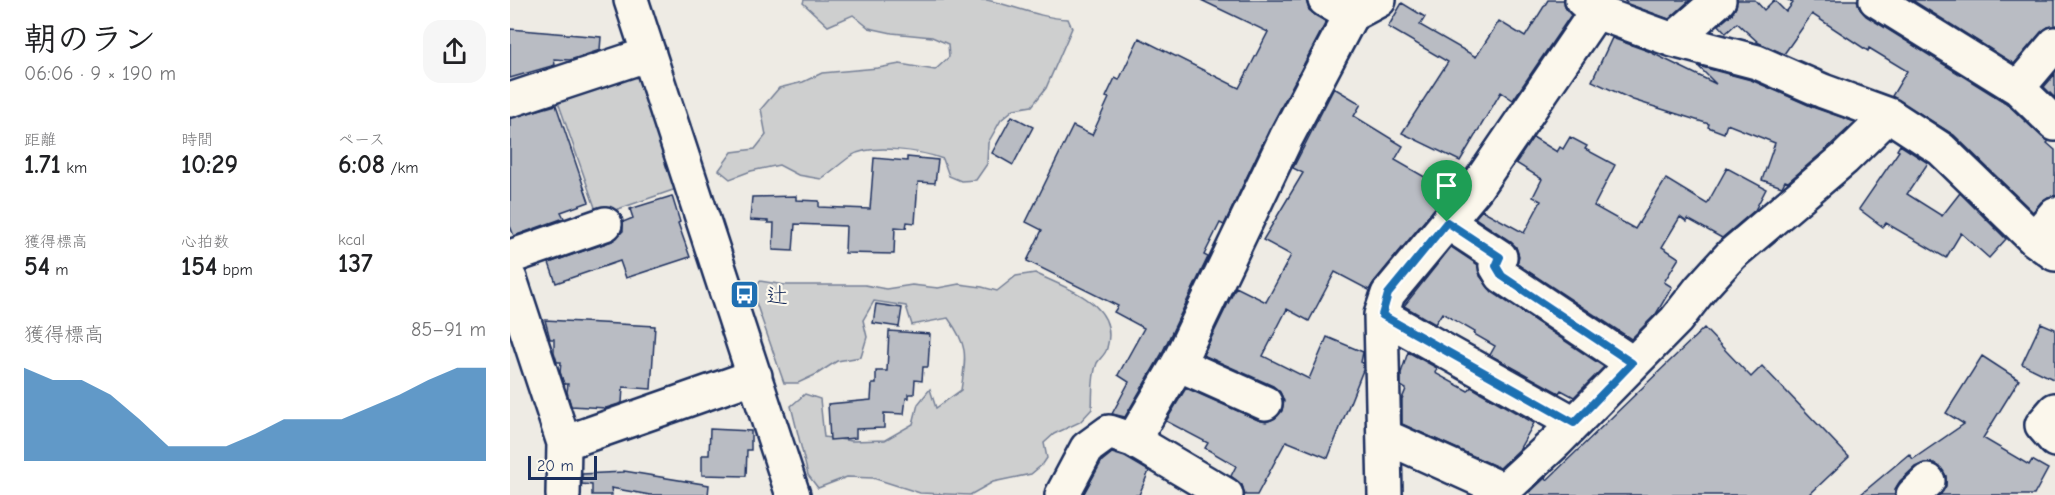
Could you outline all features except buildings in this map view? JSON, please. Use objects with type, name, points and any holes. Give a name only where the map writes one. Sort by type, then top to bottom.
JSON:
[{"type":"street","points":[[631,0],[793,495]]},
{"type":"street","points":[[1673,40],[1719,0]]},
{"type":"street","points":[[1876,0],[2018,88],[2055,124]]},
{"type":"street","points":[[1133,440],[1178,364],[1352,5]]},
{"type":"street","points":[[1385,495],[1382,315],[1388,294],[1476,188],[1589,6],[1673,40],[1757,62],[1823,91],[1889,115],[1941,149],[2045,247],[2055,214]]},
{"type":"street","points":[[2018,88],[2055,44]]},
{"type":"street","points":[[510,100],[649,54]]},
{"type":"street","points":[[1384,436],[1504,490],[1676,320],[1732,254],[1844,159],[1889,115]]},
{"type":"street","points":[[1447,222],[1500,257],[1496,266],[1502,276],[1632,363]]},
{"type":"street","points":[[510,257],[605,224]]},
{"type":"street","points":[[510,279],[564,443],[563,495]]},
{"type":"street","points":[[1382,315],[1574,423]]},
{"type":"street","points":[[1178,364],[1265,403]]},
{"type":"street","points":[[564,443],[755,376]]},
{"type":"street","points":[[2055,410],[2042,425],[2055,440]]},
{"type":"street","points":[[1062,495],[1087,448],[1109,432],[1133,440],[1226,495]]},
{"type":"shaded area","points":[[804,0],[987,0],[1037,14],[1068,19],[1072,28],[1046,88],[1032,106],[1014,109],[1001,120],[988,143],[987,164],[976,180],[961,181],[949,176],[943,159],[923,153],[883,149],[860,152],[851,156],[821,179],[798,175],[779,165],[751,171],[730,179],[719,170],[732,152],[755,149],[766,135],[761,109],[779,88],[803,82],[822,73],[900,64],[935,70],[949,57],[948,44],[932,37],[869,28],[853,15],[828,26],[803,3]]},
{"type":"shaded area","points":[[636,72],[676,189],[598,216],[557,99]]},
{"type":"shaded area","points":[[1035,273],[1088,300],[1106,320],[1109,333],[1106,350],[1097,363],[1094,374],[1092,409],[1080,422],[1054,434],[1044,443],[1047,458],[1043,464],[1031,474],[993,482],[970,495],[920,493],[873,478],[847,477],[818,488],[808,475],[791,406],[805,394],[820,399],[824,437],[852,441],[885,440],[913,424],[918,404],[930,389],[936,408],[961,390],[965,360],[963,345],[948,318],[912,325],[906,306],[874,301],[863,320],[867,337],[861,357],[837,361],[798,383],[784,383],[753,294],[760,281],[785,285],[865,285],[886,289],[912,285],[938,288],[959,284],[997,291],[1016,276]]},
{"type":"place","name":"辻","points":[[745,295]]},
{"type":"route","points":[[1447,222],[1500,257],[1496,266],[1502,276],[1632,363],[1574,423],[1394,324],[1382,315],[1388,294],[1447,222]]}]
